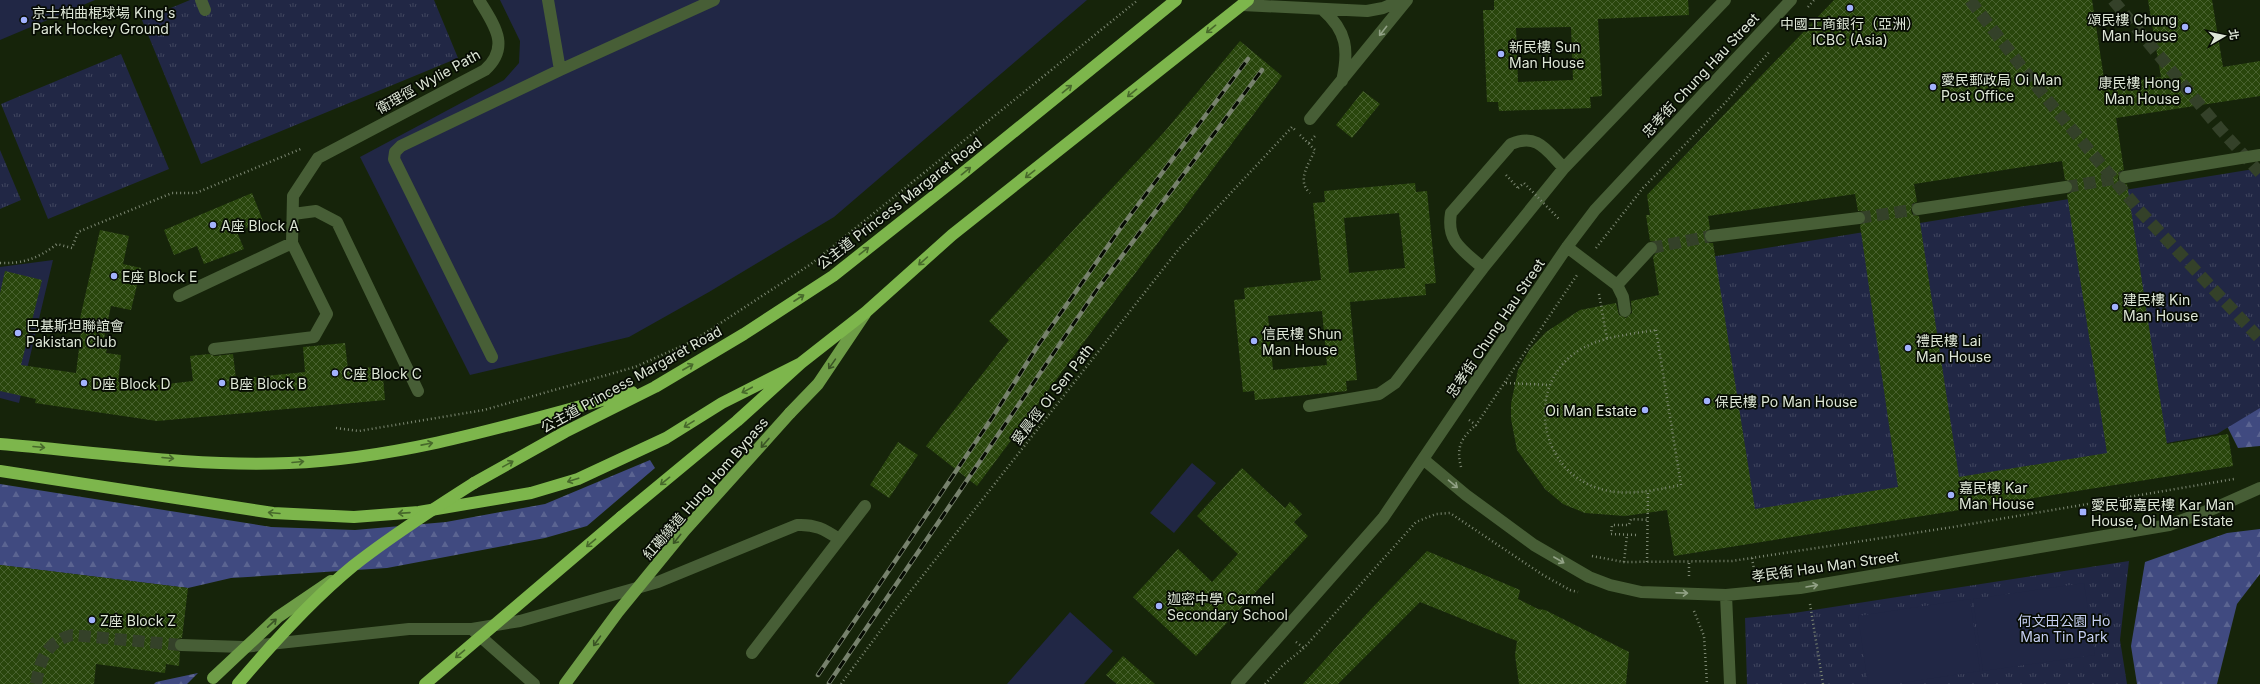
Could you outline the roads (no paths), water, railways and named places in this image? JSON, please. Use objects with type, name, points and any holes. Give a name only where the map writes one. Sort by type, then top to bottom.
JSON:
[{"type":"highway","name":"公主道 Princess Margaret Road","points":[[238,684],[283,635],[353,567],[420,518],[474,483],[565,432],[655,387],[744,334],[833,276],[958,177],[1176,0]]},
{"type":"highway","points":[[425,684],[620,517],[737,421],[801,363],[866,312],[952,234],[1245,2]]},
{"type":"highway","points":[[0,471],[272,513],[354,516],[419,512],[531,493],[578,479],[666,438],[722,403],[801,363]]},
{"type":"highway","points":[[0,444],[195,461],[290,463],[399,449],[447,440],[655,387]]},
{"type":"main road","name":"紅磡繞道 Hung Hom Bypass","points":[[565,684],[618,612],[685,530],[818,384],[866,312]]},
{"type":"main road","points":[[206,684],[289,608],[353,567]]},
{"type":"street","name":"衛理徑 Wylie Path","points":[[293,214],[294,196],[318,158],[485,70],[494,62],[500,44],[498,35],[479,0]]},
{"type":"street","points":[[548,0],[560,70]]},
{"type":"street","points":[[492,357],[394,158],[395,152],[401,146],[560,70],[714,0]]},
{"type":"street","points":[[1292,8],[1304,0]]},
{"type":"street","points":[[1245,2],[1292,8],[1367,11],[1383,8],[1402,0]]},
{"type":"street","points":[[1310,119],[1342,84],[1407,0]]},
{"type":"street","points":[[1309,406],[1379,394],[1395,383],[1483,268],[1564,168],[1725,0]]},
{"type":"street","name":"忠孝街 Chung Hau Street","points":[[1237,684],[1383,518],[1568,247],[1595,210],[1791,0]]},
{"type":"street","points":[[1323,10],[1335,21],[1342,35],[1346,52],[1342,84]]},
{"type":"street","points":[[1483,268],[1459,246],[1451,236],[1449,225],[1451,212],[1511,144],[1520,140],[1539,142],[1564,168]]},
{"type":"street","points":[[2126,177],[2260,155]]},
{"type":"street","points":[[1918,209],[2066,187]]},
{"type":"street","points":[[214,349],[314,337],[327,314],[292,243],[293,214],[316,211],[337,222],[418,391]]},
{"type":"street","points":[[1711,236],[1859,218]]},
{"type":"street","points":[[179,296],[292,243]]},
{"type":"street","points":[[1568,247],[1617,284],[1623,297],[1625,311]]},
{"type":"street","points":[[1617,284],[1651,248]]},
{"type":"street","name":"孝民街 Hau Man Street","points":[[1423,459],[1466,495],[1534,545],[1589,577],[1610,585],[1641,592],[1726,595],[1800,588],[2168,525],[2215,508],[2260,488]]},
{"type":"street","points":[[752,653],[865,506]]},
{"type":"street","points":[[181,645],[244,647],[409,629],[472,629],[520,621],[658,582],[797,525],[812,524],[824,528],[839,539]]},
{"type":"street","points":[[1726,595],[1730,684]]},
{"type":"street","points":[[472,629],[534,684]]},
{"type":"tunnel","points":[[1970,0],[2041,92],[2139,210],[2260,339]]},
{"type":"tunnel","points":[[2113,0],[2220,129],[2260,173]]},
{"type":"tunnel","points":[[2066,187],[2125,177]]},
{"type":"tunnel","points":[[1859,218],[1918,209]]},
{"type":"tunnel","points":[[1651,248],[1711,236]]},
{"type":"tunnel","points":[[36,684],[42,660],[50,647],[63,638],[72,635],[181,645]]},
{"type":"railway","points":[[818,675],[992,418],[1039,344],[1122,226],[1248,59]]},
{"type":"railway","points":[[829,683],[1098,288],[1262,70]]},
{"type":"place","name":"中國工商銀行（亞洲） ICBC (Asia)","points":[[1850,8]]},
{"type":"place","name":"京士柏曲棍球場 King's Park Hockey Ground","points":[[24,20]]},
{"type":"place","name":"頌民樓 Chung Man House","points":[[2185,27]]},
{"type":"place","name":"新民樓 Sun Man House","points":[[1501,54]]},
{"type":"place","name":"愛民郵政局 Oi Man Post Office","points":[[1933,87]]},
{"type":"place","name":"康民樓 Hong Man House","points":[[2188,90]]},
{"type":"place","name":"A座 Block A","points":[[213,225]]},
{"type":"place","name":"E座 Block E","points":[[114,276]]},
{"type":"place","name":"建民樓 Kin Man House","points":[[2115,307]]},
{"type":"place","name":"巴基斯坦聯誼會 Pakistan Club","points":[[18,333]]},
{"type":"place","name":"信民樓 Shun Man House","points":[[1254,341]]},
{"type":"place","name":"禮民樓 Lai Man House","points":[[1908,348]]},
{"type":"place","name":"C座 Block C","points":[[335,373]]},
{"type":"place","name":"D座 Block D","points":[[84,383]]},
{"type":"place","name":"B座 Block B","points":[[222,383]]},
{"type":"place","name":"保民樓 Po Man House","points":[[1707,401]]},
{"type":"place","name":"Oi Man Estate","points":[[1645,410]]},
{"type":"place","name":"嘉民樓 Kar Man House","points":[[1951,495]]},
{"type":"place","name":"愛民邨嘉民樓 Kar Man House, Oi Man Estate","points":[[2083,512]]},
{"type":"place","name":"迦密中學 Carmel Secondary School","points":[[1159,606]]},
{"type":"place","name":"Z座 Block Z","points":[[92,620]]},
{"type":"park label","name":"何文田公園 Ho Man Tin Park","points":[[2064,628]]}]
